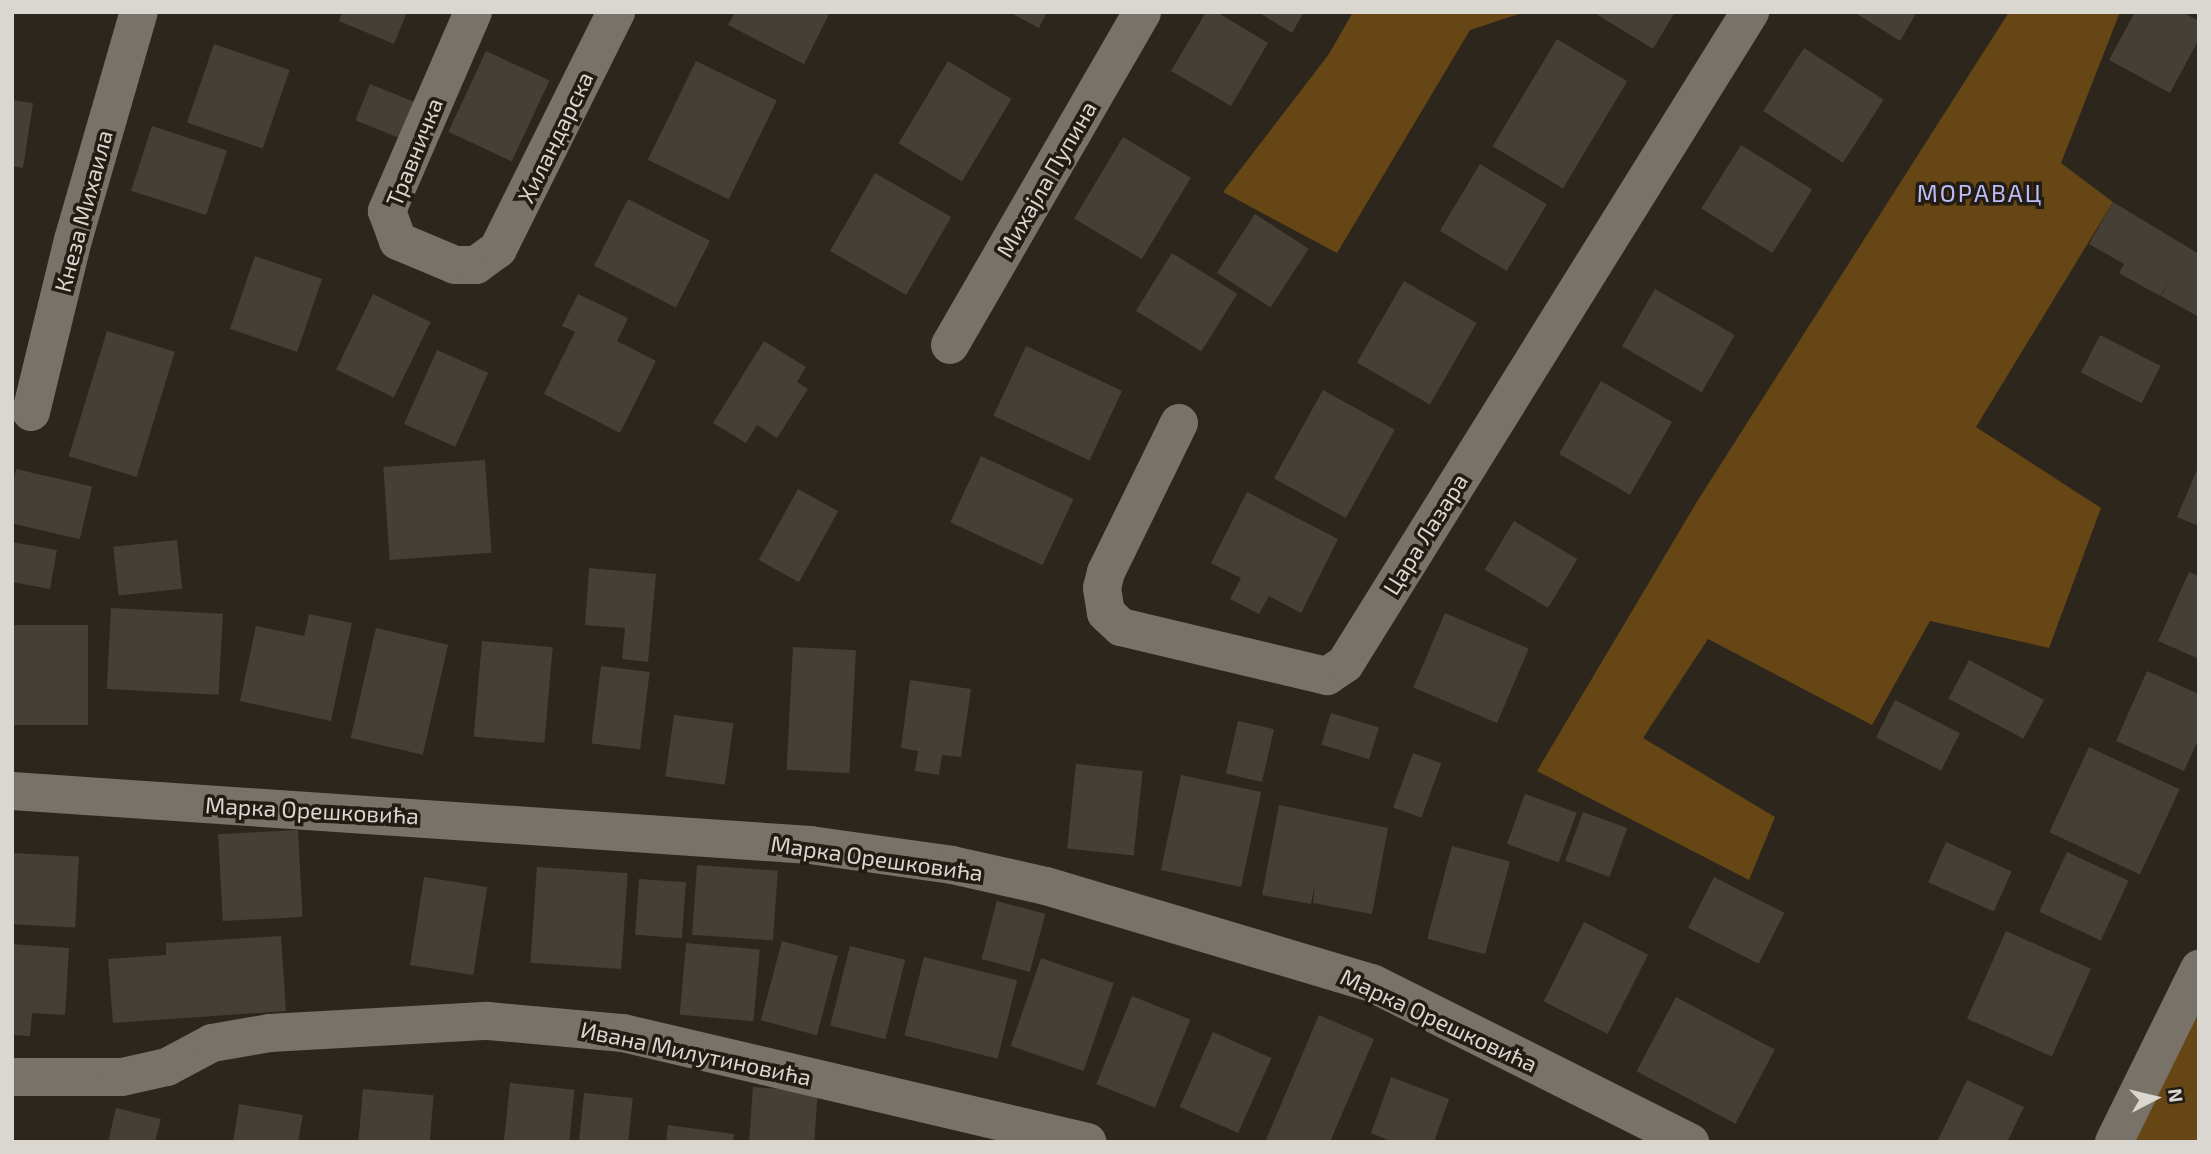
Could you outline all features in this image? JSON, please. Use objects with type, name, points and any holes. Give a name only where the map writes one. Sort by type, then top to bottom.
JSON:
[{"type":"street","name":"Кнеза Михаила","points":[[31,412],[73,240],[139,12]]},
{"type":"street","name":"Травничка","points":[[473,12],[387,211],[398,241],[455,265],[476,265],[489,259]]},
{"type":"street","name":"Хиландарска","points":[[489,259],[505,238],[616,12]]},
{"type":"street","name":"Михајла Пупина","points":[[950,345],[1142,12]]},
{"type":"street","name":"Цара Лазара","points":[[1179,423],[1106,572],[1102,588],[1106,612],[1121,627],[1327,676],[1345,664],[1750,12]]},
{"type":"street","name":"Марка Орешковића","points":[[12,791],[810,845],[952,865],[1058,890],[1372,983],[1690,1142]]},
{"type":"street","points":[[2114,1142],[2148,1080],[2199,969]]},
{"type":"street","name":"Ивана Милутиновића","points":[[12,1077],[121,1077],[167,1067],[212,1042],[258,1034],[488,1021],[623,1032],[1087,1142]]},
{"type":"shaded area","points":[[1353,12],[1525,12],[1470,30],[1337,253],[1223,192],[1329,54]]},
{"type":"shaded area","points":[[2009,12],[2120,12],[2061,163],[2113,202],[1976,427],[2101,508],[2049,648],[1930,621],[1872,725],[1708,639],[1643,738],[1775,817],[1749,880],[1537,771],[1698,500]]},
{"type":"shaded area","points":[[2199,969],[2199,1142],[2114,1142]]},
{"type":"building","points":[[342,12],[407,12],[394,44],[339,21]]},
{"type":"building","points":[[735,12],[830,12],[804,64],[728,25]]},
{"type":"building","points":[[1009,12],[1047,12],[1039,28]]},
{"type":"building","points":[[1206,12],[1217,12],[1268,43],[1231,106],[1171,71]]},
{"type":"building","points":[[1258,12],[1304,12],[1292,33]]},
{"type":"building","points":[[1593,12],[1675,12],[1653,49]]},
{"type":"building","points":[[1854,12],[1917,12],[1900,41]]},
{"type":"building","points":[[2135,12],[2182,12],[2199,21],[2199,39],[2170,93],[2109,60]]},
{"type":"building","points":[[1557,39],[1627,81],[1563,188],[1493,146]]},
{"type":"building","points":[[214,44],[290,70],[263,149],[187,122]]},
{"type":"building","points":[[1804,48],[1884,100],[1843,163],[1763,111]]},
{"type":"building","points":[[486,51],[549,81],[512,161],[448,132]]},
{"type":"building","points":[[696,61],[777,100],[729,199],[648,160]]},
{"type":"building","points":[[948,61],[1011,99],[962,181],[899,143]]},
{"type":"building","points":[[370,84],[415,102],[400,138],[355,120]]},
{"type":"building","points":[[12,100],[33,103],[23,168],[12,166]]},
{"type":"building","points":[[152,126],[227,150],[206,215],[131,191]]},
{"type":"building","points":[[1123,137],[1191,178],[1142,259],[1074,218]]},
{"type":"building","points":[[1741,145],[1812,190],[1772,253],[1701,209]]},
{"type":"building","points":[[1480,164],[1547,204],[1507,271],[1440,231]]},
{"type":"building","points":[[875,173],[951,217],[906,295],[830,251]]},
{"type":"building","points":[[628,199],[710,241],[676,308],[594,266]]},
{"type":"building","points":[[2113,202],[2199,254],[2199,317],[2161,296],[2169,282],[2160,296],[2119,273],[2124,264],[2089,244]]},
{"type":"building","points":[[1255,214],[1309,249],[1271,308],[1217,273]]},
{"type":"building","points":[[1172,253],[1237,294],[1201,351],[1136,311]]},
{"type":"building","points":[[255,256],[322,279],[297,352],[230,329]]},
{"type":"building","points":[[1404,281],[1477,323],[1430,404],[1357,362]]},
{"type":"building","points":[[1655,289],[1735,335],[1702,392],[1622,346]]},
{"type":"building","points":[[373,294],[431,322],[394,398],[336,369]]},
{"type":"building","points":[[578,294],[628,318],[617,341],[656,361],[620,433],[544,394],[575,332],[562,326]]},
{"type":"building","points":[[107,331],[175,352],[137,477],[69,456]]},
{"type":"building","points":[[2100,335],[2161,366],[2142,403],[2081,372]]},
{"type":"building","points":[[764,341],[806,367],[797,382],[808,389],[777,438],[757,425],[746,443],[713,423]]},
{"type":"building","points":[[1026,346],[1122,391],[1090,461],[993,416]]},
{"type":"building","points":[[437,350],[488,373],[455,447],[404,424]]},
{"type":"building","points":[[1601,381],[1672,422],[1630,495],[1559,454]]},
{"type":"building","points":[[1323,390],[1395,430],[1346,518],[1274,478]]},
{"type":"building","points":[[981,456],[1073,499],[1043,565],[950,522]]},
{"type":"building","points":[[485,460],[491,553],[390,560],[383,467]]},
{"type":"building","points":[[2199,465],[2199,526],[2177,517]]},
{"type":"building","points":[[16,469],[92,487],[80,539],[12,523],[12,486]]},
{"type":"building","points":[[798,489],[838,511],[799,582],[759,560]]},
{"type":"building","points":[[1247,492],[1338,539],[1301,613],[1269,596],[1259,614],[1230,599],[1241,578],[1211,563]]},
{"type":"building","points":[[1514,521],[1577,559],[1548,608],[1485,570]]},
{"type":"building","points":[[177,540],[182,589],[118,595],[113,547]]},
{"type":"building","points":[[12,542],[57,550],[50,589],[12,582]]},
{"type":"building","points":[[589,568],[656,574],[648,662],[622,659],[625,628],[585,625]]},
{"type":"building","points":[[2189,572],[2199,576],[2199,659],[2158,641]]},
{"type":"building","points":[[111,608],[223,614],[219,695],[107,689]]},
{"type":"building","points":[[1445,613],[1529,649],[1497,723],[1413,688]]},
{"type":"building","points":[[309,614],[352,623],[331,721],[240,701],[256,626],[304,636]]},
{"type":"building","points":[[12,625],[88,625],[88,725],[12,725]]},
{"type":"building","points":[[376,628],[448,645],[423,755],[351,738]]},
{"type":"building","points":[[482,641],[553,647],[544,743],[474,737]]},
{"type":"building","points":[[793,647],[856,650],[849,773],[787,770]]},
{"type":"building","points":[[1969,660],[2044,700],[2023,739],[1948,699]]},
{"type":"building","points":[[601,666],[650,672],[640,749],[591,743]]},
{"type":"building","points":[[2147,671],[2199,694],[2199,738],[2184,771],[2116,741]]},
{"type":"building","points":[[910,680],[971,689],[961,757],[942,755],[939,775],[915,771],[918,751],[901,748]]},
{"type":"building","points":[[1895,700],[1960,733],[1941,771],[1876,737]]},
{"type":"building","points":[[1331,713],[1379,728],[1369,759],[1321,745]]},
{"type":"building","points":[[674,715],[733,723],[725,785],[665,776]]},
{"type":"building","points":[[1238,721],[1274,729],[1262,782],[1226,774]]},
{"type":"building","points":[[2089,747],[2180,789],[2140,874],[2049,832]]},
{"type":"building","points":[[1413,753],[1441,763],[1421,818],[1393,808]]},
{"type":"building","points":[[1076,764],[1143,771],[1134,856],[1067,849]]},
{"type":"building","points":[[1181,775],[1261,792],[1241,887],[1161,870]]},
{"type":"building","points":[[1525,794],[1577,813],[1559,863],[1507,844]]},
{"type":"building","points":[[1279,805],[1388,828],[1372,914],[1313,903],[1315,883],[1311,904],[1262,895]]},
{"type":"building","points":[[1583,812],[1627,828],[1609,877],[1565,861]]},
{"type":"building","points":[[298,830],[303,917],[223,921],[218,834]]},
{"type":"building","points":[[1946,842],[2012,871],[1994,911],[1928,882]]},
{"type":"building","points":[[1452,846],[1510,862],[1485,954],[1427,939]]},
{"type":"building","points":[[2067,852],[2129,881],[2101,941],[2039,912]]},
{"type":"building","points":[[12,853],[79,857],[75,927],[12,924]]},
{"type":"building","points":[[697,865],[778,871],[773,940],[692,935]]},
{"type":"building","points":[[537,867],[628,873],[621,969],[530,963]]},
{"type":"building","points":[[424,877],[487,887],[473,975],[410,965]]},
{"type":"building","points":[[1714,877],[1784,913],[1759,964],[1688,928]]},
{"type":"building","points":[[639,879],[686,882],[682,938],[635,935]]},
{"type":"building","points":[[997,901],[1045,914],[1030,972],[981,959]]},
{"type":"building","points":[[1584,922],[1648,955],[1608,1034],[1544,1001]]},
{"type":"building","points":[[2006,931],[2091,969],[2052,1057],[1967,1019]]},
{"type":"building","points":[[281,936],[286,1011],[113,1023],[108,959],[166,955],[166,943]]},
{"type":"building","points":[[782,941],[838,956],[817,1035],[761,1020]]},
{"type":"building","points":[[686,943],[760,949],[753,1021],[680,1015]]},
{"type":"building","points":[[12,944],[69,948],[65,1015],[32,1013],[30,1036],[12,1035]]},
{"type":"building","points":[[850,946],[905,960],[885,1039],[830,1026]]},
{"type":"building","points":[[924,957],[1017,980],[998,1059],[904,1036]]},
{"type":"building","points":[[1041,958],[1114,983],[1084,1071],[1011,1046]]},
{"type":"building","points":[[1132,996],[1190,1020],[1155,1108],[1096,1084]]},
{"type":"building","points":[[1676,997],[1775,1050],[1735,1124],[1637,1071]]},
{"type":"building","points":[[1319,1015],[1374,1039],[1330,1142],[1265,1142]]},
{"type":"building","points":[[1213,1032],[1271,1058],[1238,1133],[1180,1107]]},
{"type":"building","points":[[1391,1077],[1449,1099],[1434,1142],[1393,1142],[1371,1133]]},
{"type":"building","points":[[1967,1080],[2024,1107],[2007,1142],[1937,1142]]},
{"type":"building","points":[[510,1083],[575,1090],[569,1142],[504,1142]]},
{"type":"building","points":[[753,1087],[818,1092],[814,1142],[749,1142]]},
{"type":"building","points":[[363,1089],[434,1095],[430,1142],[358,1142]]},
{"type":"building","points":[[584,1093],[633,1098],[628,1142],[579,1142]]},
{"type":"building","points":[[239,1104],[303,1115],[298,1142],[233,1142]]},
{"type":"building","points":[[116,1108],[161,1119],[155,1142],[108,1142]]},
{"type":"building","points":[[668,1125],[734,1134],[733,1142],[666,1142]]},
{"type":"district","name":"МОРАВАЦ","points":[[1980,193]]}]
